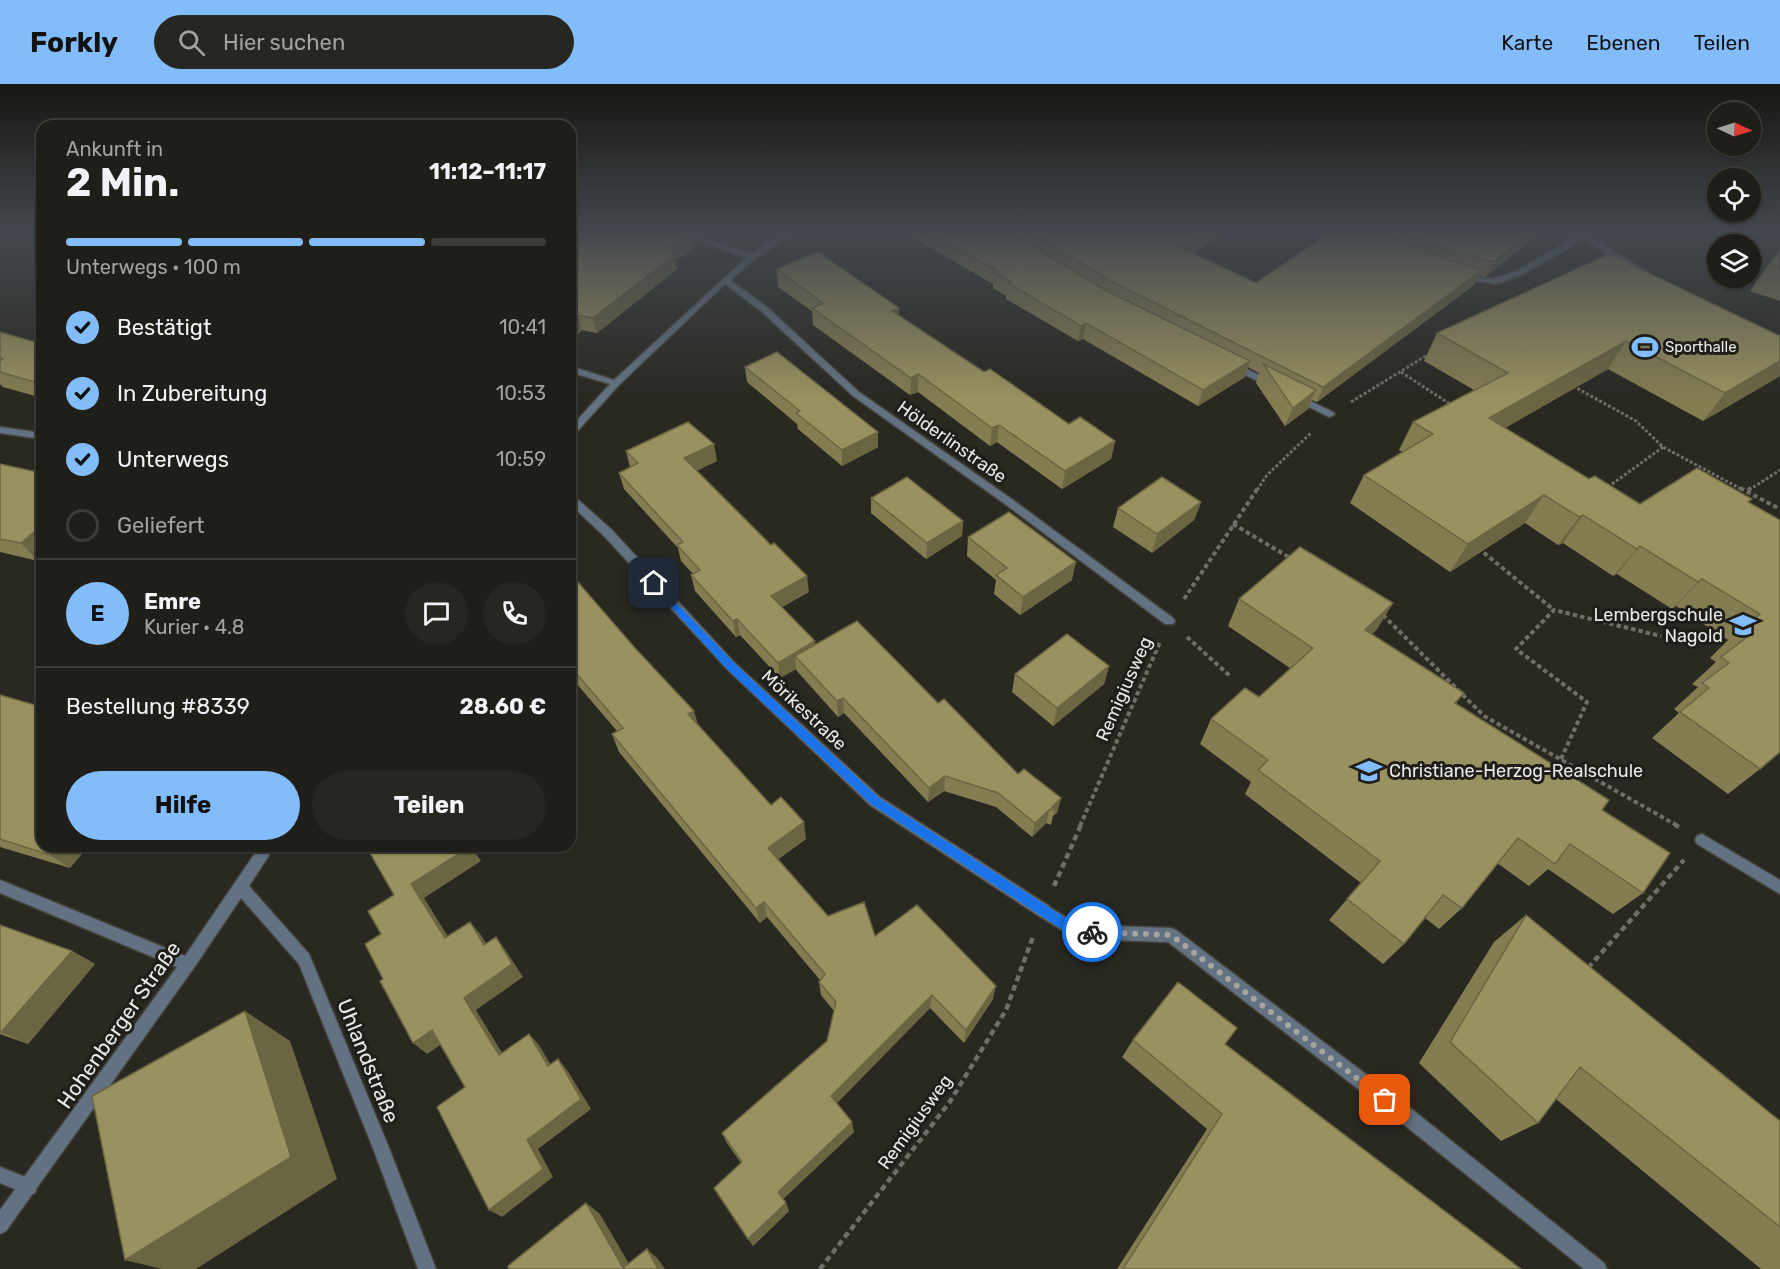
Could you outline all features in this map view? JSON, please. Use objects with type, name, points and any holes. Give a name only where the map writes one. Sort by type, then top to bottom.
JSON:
[{"type":"street","points":[[576,427],[615,383],[715,288]]},
{"type":"street","name":"Hölderlinstraße","points":[[735,288],[764,309],[856,394],[1009,502],[1169,621]]},
{"type":"street","points":[[1223,360],[1277,387]]},
{"type":"street","points":[[576,371],[615,383]]},
{"type":"street","points":[[1287,393],[1330,414]]},
{"type":"street","points":[[0,430],[36,435]]},
{"type":"street","name":"Mörikestraße","points":[[576,504],[608,533],[731,666],[875,801],[1077,932],[1171,935],[1403,1113],[1598,1269]]},
{"type":"street","points":[[1702,840],[1780,888]]},
{"type":"street","name":"Hohenberger Straße","points":[[0,1224],[29,1187],[188,964],[264,852]]},
{"type":"street","points":[[0,886],[188,964]]},
{"type":"street","name":"Uhlandstraße","points":[[241,887],[304,959],[381,1148],[427,1269]]},
{"type":"street","points":[[0,1175],[29,1187]]},
{"type":"path","name":"Remigiusweg","points":[[820,1269],[949,1103],[1005,1010],[1044,911],[1169,621],[1233,524],[1267,476],[1330,414],[1431,353]]},
{"type":"path","points":[[1401,372],[1459,409]]},
{"type":"path","points":[[1563,380],[1636,421],[1663,447],[1748,490],[1780,509]]},
{"type":"path","points":[[1602,490],[1663,447]]},
{"type":"path","points":[[1748,490],[1780,470]]},
{"type":"path","points":[[1233,524],[1294,561]]},
{"type":"path","points":[[1477,546],[1554,610],[1661,636]]},
{"type":"path","points":[[1375,610],[1385,616],[1484,716],[1702,840],[1584,972]]},
{"type":"path","points":[[1554,610],[1516,649],[1587,702],[1561,759]]},
{"type":"path","points":[[1169,621],[1231,676]]},
{"type":"building","points":[[576,288],[631,288],[593,318],[578,315],[576,317]]},
{"type":"building","points":[[803,288],[871,288],[899,308],[892,311],[984,372],[990,369],[1069,424],[1080,417],[1115,441],[1065,471],[999,425],[992,428],[918,374],[911,378],[812,308],[823,303]]},
{"type":"building","points":[[1017,288],[1102,288],[1250,361],[1203,390],[1086,323],[1081,326]]},
{"type":"building","points":[[1126,288],[1457,288],[1323,387]]},
{"type":"building","points":[[1534,288],[1681,288],[1780,336],[1780,361],[1725,393],[1626,341],[1489,418],[1589,479],[1595,476],[1640,504],[1697,468],[1752,499],[1748,502],[1780,520],[1780,752],[1760,769],[1680,712],[1709,688],[1702,683],[1729,663],[1721,657],[1747,637],[1738,631],[1760,614],[1702,579],[1698,582],[1640,546],[1637,549],[1583,515],[1579,517],[1544,495],[1468,544],[1364,475],[1433,434],[1413,422],[1508,373],[1437,333]]},
{"type":"building","points":[[0,332],[36,342],[36,383],[0,372],[0,361],[3,359],[0,358]]},
{"type":"building","points":[[777,352],[878,432],[842,450],[796,413],[800,411],[745,367]]},
{"type":"building","points":[[1263,364],[1316,390],[1293,408]]},
{"type":"building","points":[[688,422],[714,444],[684,458],[771,545],[774,543],[807,576],[771,596],[815,641],[778,663],[737,619],[733,621],[691,575],[700,570],[677,545],[683,542],[619,473],[638,463],[626,451]]},
{"type":"building","points":[[0,464],[36,472],[36,530],[21,543],[0,539]]},
{"type":"building","points":[[907,477],[963,521],[927,543],[871,498]]},
{"type":"building","points":[[1162,477],[1201,502],[1157,534],[1118,508]]},
{"type":"building","points":[[1009,512],[1076,562],[1023,597],[996,575],[1007,568],[968,537]]},
{"type":"building","name":"Christiane-Herzog-Realschule","points":[[1300,547],[1393,603],[1365,630],[1464,693],[1455,703],[1609,800],[1602,810],[1670,853],[1643,893],[1570,844],[1555,864],[1518,838],[1462,908],[1443,895],[1404,944],[1347,899],[1380,861],[1258,770],[1268,760],[1211,719],[1245,688],[1259,697],[1313,648],[1239,599]]},
{"type":"building","points":[[576,580],[694,711],[688,714],[771,805],[781,797],[804,822],[768,848],[828,916],[864,902],[875,936],[917,905],[996,986],[966,1030],[932,995],[831,1096],[852,1122],[778,1192],[786,1203],[748,1239],[714,1188],[742,1162],[722,1133],[827,1041],[836,1002],[819,982],[825,974],[764,902],[756,908],[612,734],[623,728],[576,673]]},
{"type":"building","points":[[857,621],[938,703],[944,699],[1018,774],[1024,769],[1061,798],[1052,807],[1055,810],[1050,809],[1035,823],[998,793],[945,776],[929,788],[843,698],[837,701],[795,656]]},
{"type":"building","points":[[1067,634],[1109,666],[1057,708],[1015,674]]},
{"type":"building","points":[[0,695],[36,705],[36,851],[0,839]]},
{"type":"building","points":[[369,852],[462,852],[411,884],[445,938],[470,922],[484,945],[496,937],[512,964],[464,998],[499,1055],[529,1034],[548,1066],[558,1059],[581,1099],[527,1140],[543,1169],[489,1210],[437,1107],[465,1087],[432,1030],[413,1043],[380,981],[383,979],[365,944],[381,934],[368,911],[394,895]]},
{"type":"building","points":[[1526,915],[1780,1121],[1780,1227],[1580,1067],[1538,1123],[1450,1042]]},
{"type":"building","points":[[0,925],[72,951],[1,1032],[0,1032]]},
{"type":"building","points":[[1178,982],[1237,1028],[1225,1044],[1521,1269],[1123,1269],[1222,1114],[1133,1040]]},
{"type":"building","points":[[245,1011],[291,1157],[125,1260],[92,1096]]},
{"type":"building","points":[[586,1203],[623,1268],[647,1249],[658,1269],[509,1269],[508,1266]]},
{"type":"way so far","points":[[1092,932],[1171,935],[1385,1100]]},
{"type":"place","name":"Sporthalle","points":[[1645,347]]},
{"type":"place","name":"Lembergschule Nagold","points":[[1743,625]]},
{"type":"place","name":"Christiane-Herzog-Realschule","points":[[1369,771]]},
{"type":"route","points":[[654,583],[731,666],[875,801],[1077,932],[1092,932]]}]
